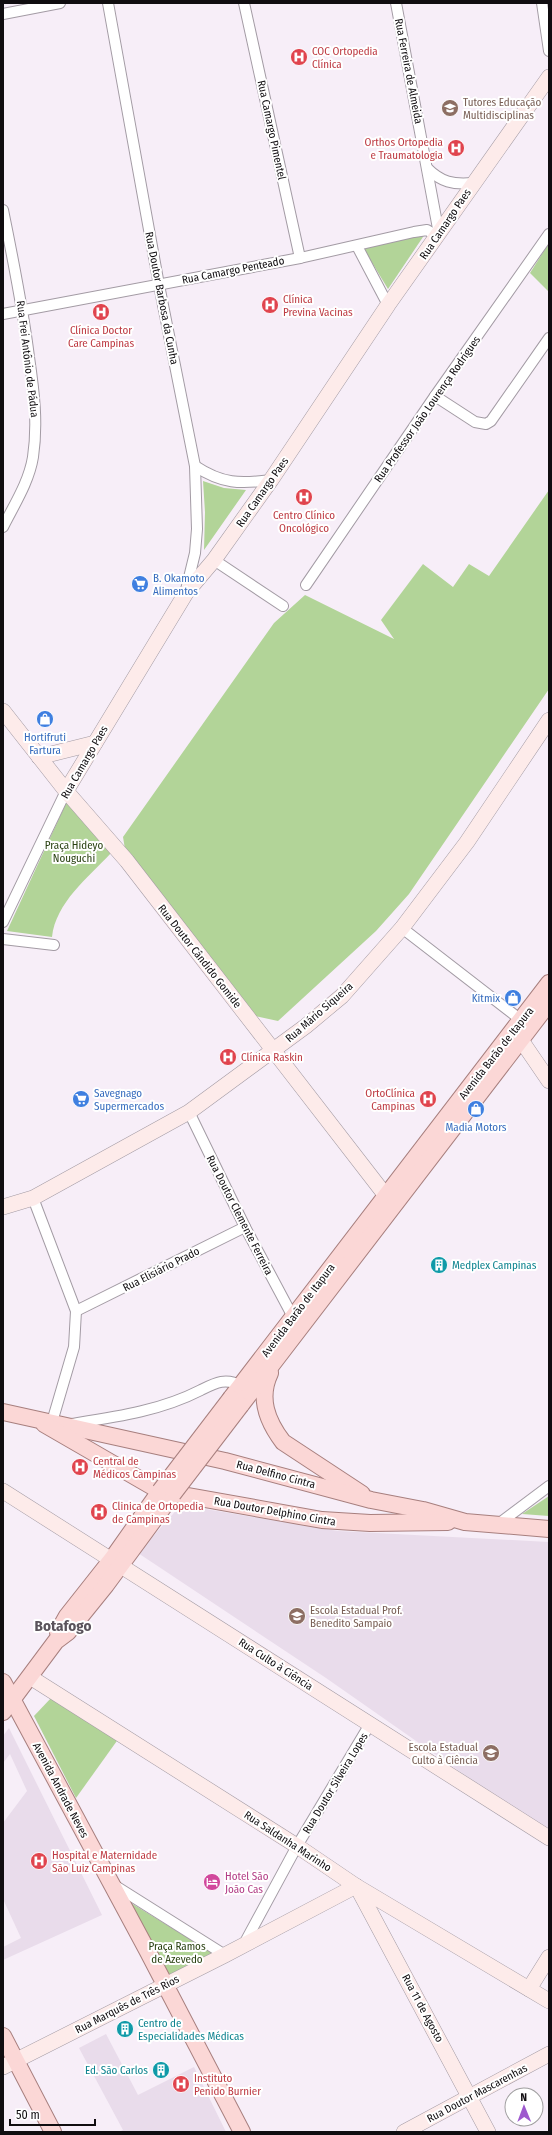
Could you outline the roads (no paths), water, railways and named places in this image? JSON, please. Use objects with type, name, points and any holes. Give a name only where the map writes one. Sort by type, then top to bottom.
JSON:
[{"type":"main road","name":"Avenida Barão de Itapura","points":[[8,1706],[56,1641],[59,1626],[116,1562],[166,1493],[236,1402],[275,1363],[389,1200],[549,983]]},
{"type":"main road","name":"Avenida Barão de Itapura","points":[[236,1402],[241,1386],[293,1317],[521,1040],[549,1003]]},
{"type":"main road","points":[[275,1363],[266,1382],[264,1394],[266,1413],[274,1430],[283,1442],[371,1500]]},
{"type":"main road","name":"Rua Delfino Cintra","points":[[3,1412],[59,1423],[226,1461],[371,1500],[423,1510],[466,1522],[549,1529]]},
{"type":"main road","name":"Rua Doutor Delphino Cintra","points":[[33,1418],[166,1493],[322,1520],[387,1523],[466,1522]]},
{"type":"main road","points":[[387,1523],[390,1513],[389,1504]]},
{"type":"main road","name":"Avenida Andrade Neves","points":[[3,1682],[8,1706],[109,1882],[165,1984],[242,2132]]},
{"type":"main road","points":[[3,2036],[9,2064],[53,2132]]},
{"type":"street","points":[[3,14],[60,3]]},
{"type":"street","name":"Rua Doutor Barbosa da Cunha","points":[[108,3],[159,285],[195,466],[197,501],[195,553],[186,593]]},
{"type":"street","name":"Rua Camargo Pimentel","points":[[244,3],[300,258]]},
{"type":"street","name":"Rua Ferreira de Almeida","points":[[396,3],[438,235]]},
{"type":"street","points":[[542,3],[549,9]]},
{"type":"street","points":[[542,3],[549,51]]},
{"type":"street","name":"Rua Camargo Paes","points":[[3,922],[66,791],[186,593],[214,560],[271,480],[388,305],[549,77]]},
{"type":"street","points":[[427,168],[436,177],[449,183],[473,183]]},
{"type":"street","name":"Rua Frei Antônio de Pádua","points":[[3,210],[23,310],[34,394],[36,424],[32,459],[21,491],[3,527]]},
{"type":"street","name":"Rua Camargo Penteado","points":[[3,314],[300,258],[426,230],[438,235]]},
{"type":"street","name":"Rua Professor João Lourença Rodrigues","points":[[306,585],[435,396],[549,234]]},
{"type":"street","points":[[357,246],[388,305]]},
{"type":"street","points":[[435,396],[475,422],[486,424],[491,421],[549,338]]},
{"type":"street","points":[[195,466],[209,476],[227,482],[248,483],[271,480]]},
{"type":"street","points":[[214,560],[283,606]]},
{"type":"street","name":"Rua Doutor Cândido Gomide","points":[[3,711],[66,791],[127,861],[389,1200]]},
{"type":"street","name":"Rua Mário Siqueira","points":[[3,1207],[33,1198],[189,1112],[273,1051],[342,996],[402,928],[467,842],[549,720]]},
{"type":"street","points":[[39,757],[95,743]]},
{"type":"street","points":[[402,928],[521,1020]]},
{"type":"street","points":[[3,939],[54,946]]},
{"type":"street","points":[[521,1040],[549,1081]]},
{"type":"street","name":"Rua Doutor Clemente Ferreira","points":[[189,1112],[245,1227],[293,1317]]},
{"type":"street","points":[[33,1198],[76,1311],[74,1348],[59,1423],[122,1416],[165,1406],[221,1382],[233,1381],[241,1386]]},
{"type":"street","name":"Rua Elisiário Prado","points":[[76,1311],[245,1227]]},
{"type":"street","points":[[497,1525],[549,1486]]},
{"type":"street","name":"Rua Culto à Ciência","points":[[3,1491],[546,1834]]},
{"type":"street","name":"Rua Saldanha Marinho","points":[[30,1677],[297,1846],[356,1886],[549,2000]]},
{"type":"street","name":"Rua Doutor Silveira Lopes","points":[[243,1946],[297,1846],[370,1724]]},
{"type":"street","points":[[109,1882],[225,1955]]},
{"type":"street","name":"Rua Marquês de Três Rios","points":[[9,2064],[243,1946],[356,1886]]},
{"type":"street","name":"Rua 11 de Agosto","points":[[356,1886],[488,2132]]},
{"type":"street","points":[[529,1989],[549,1957]]},
{"type":"street","name":"Rua Doutor Mascarenhas","points":[[404,2132],[549,2054]]},
{"type":"place","name":"COC Ortopedia Clínica","points":[[299,57]]},
{"type":"place","name":"Tutores Educação Multidisciplinas","points":[[450,108]]},
{"type":"place","name":"Orthos Ortopedia e Traumatologia","points":[[456,148]]},
{"type":"place","name":"Clínica Previna Vacinas","points":[[270,305]]},
{"type":"place","name":"Clínica Doctor Care Campinas","points":[[101,312]]},
{"type":"place","name":"Centro Clínico Oncológico","points":[[304,497]]},
{"type":"place","name":"B. Okamoto Alimentos","points":[[140,584]]},
{"type":"place","name":"Hortifruti Fartura","points":[[45,719]]},
{"type":"place","name":"Kitmix","points":[[513,998]]},
{"type":"place","name":"Clínica Raskin","points":[[228,1057]]},
{"type":"place","name":"Savegnago Supermercados","points":[[81,1099]]},
{"type":"place","name":"OrtoClínica Campinas","points":[[428,1099]]},
{"type":"place","name":"Madia Motors","points":[[476,1109]]},
{"type":"place","name":"Medplex Campinas","points":[[439,1265]]},
{"type":"place","name":"Central de Médicos Campinas","points":[[80,1467]]},
{"type":"place","name":"Clinica de Ortopedia de Campinas","points":[[99,1512]]},
{"type":"place","name":"Escola Estadual Prof. Benedito Sampaio","points":[[297,1616]]},
{"type":"place","name":"Escola Estadual Culto à Ciência","points":[[491,1753]]},
{"type":"place","name":"Hospital e Maternidade São Luiz Campinas","points":[[39,1861]]},
{"type":"place","name":"Hotel São João Cas","points":[[212,1882]]},
{"type":"place","name":"Centro de Especialidades Médicas","points":[[125,2029]]},
{"type":"place","name":"Ed. São Carlos","points":[[161,2070]]},
{"type":"place","name":"Instituto Penido Burnier","points":[[181,2084]]},
{"type":"district","name":"Botafogo","points":[[63,1626]]},
{"type":"park label","name":"Praça Hideyo Nouguchi","points":[[74,851]]},
{"type":"park label","name":"Praça Ramos de Azevedo","points":[[177,1952]]}]
